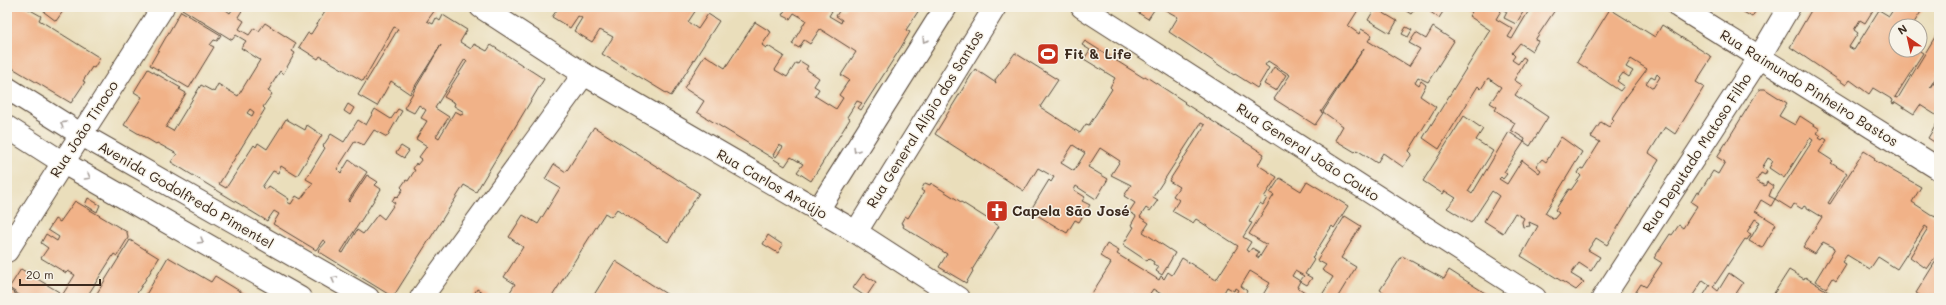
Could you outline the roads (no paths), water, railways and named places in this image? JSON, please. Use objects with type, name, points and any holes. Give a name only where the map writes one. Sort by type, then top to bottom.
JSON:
[{"type":"street","name":"Rua João Tinoco","points":[[7,251],[62,162],[82,135],[163,7]]},
{"type":"street","name":"Rua Carlos Araújo","points":[[481,7],[584,74],[856,232],[958,298]]},
{"type":"street","points":[[818,210],[946,7]]},
{"type":"street","name":"Rua General Alípio dos Santos","points":[[856,232],[994,7]]},
{"type":"street","name":"Rua General João Couto","points":[[1082,7],[1535,298]]},
{"type":"street","name":"Rua Raimundo Pinheiro Bastos","points":[[1679,7],[1939,169]]},
{"type":"street","name":"Rua Deputado Matoso Filho","points":[[1603,298],[1759,58],[1789,7]]},
{"type":"street","points":[[422,298],[584,74]]},
{"type":"street","name":"Avenida Godolfredo Pimentel","points":[[7,88],[82,135],[368,298]]},
{"type":"street","points":[[7,127],[62,162],[300,298]]},
{"type":"place","name":"Fit & Life","points":[[1048,54]]},
{"type":"place","name":"Capela São José","points":[[997,211]]}]
